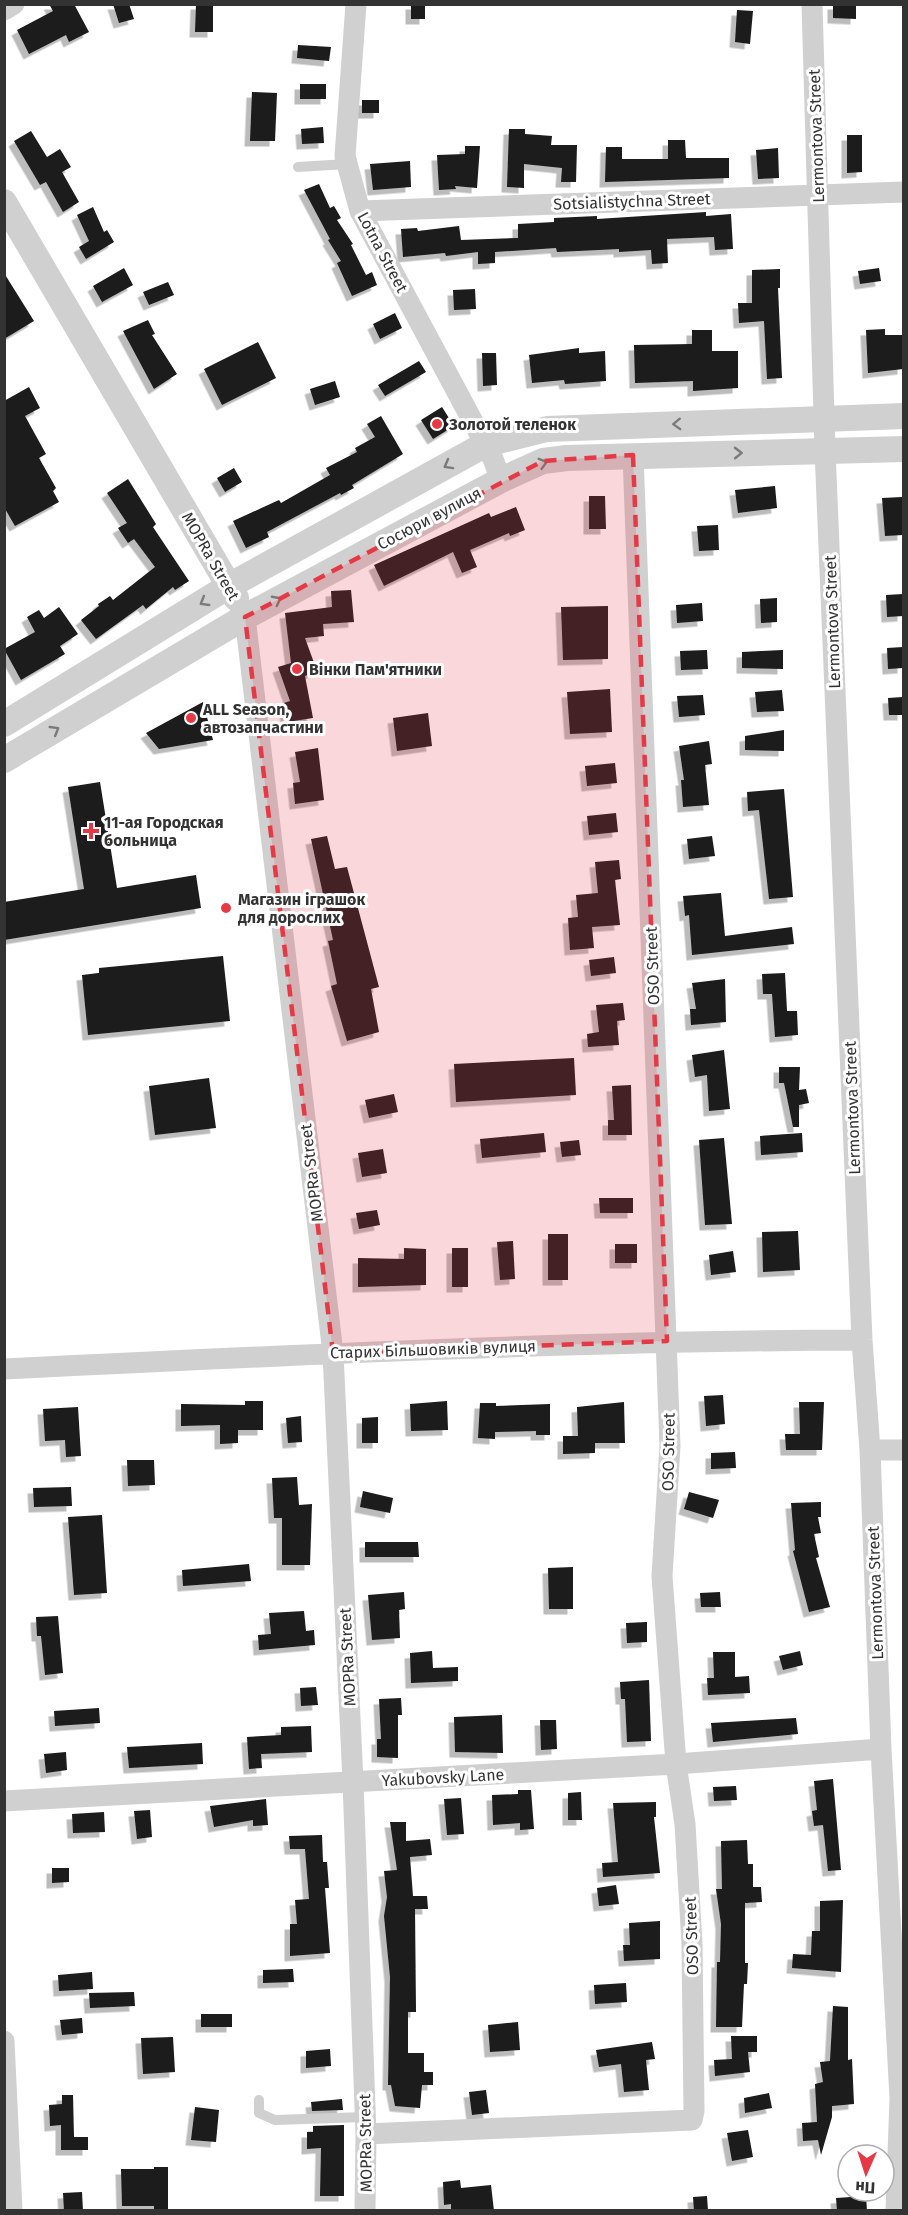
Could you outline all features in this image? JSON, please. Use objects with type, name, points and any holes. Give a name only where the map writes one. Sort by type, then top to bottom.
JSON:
[{"type":"street","points":[[4,10],[14,4]]},
{"type":"street","name":"Lotna Street","points":[[356,4],[345,156],[360,211],[486,444],[501,480]]},
{"type":"street","name":"Lermontova Street","points":[[812,4],[825,450],[862,1340],[870,1450],[881,1749],[902,2098],[896,2211]]},
{"type":"street","name":"Sotsialistychna Street","points":[[360,211],[903,192]]},
{"type":"street","name":"MOPRa Street","points":[[4,202],[237,600],[333,1353],[353,1782],[365,2126],[365,2211]]},
{"type":"street","name":"Сосюри вулиця","points":[[4,760],[237,600],[486,444],[547,429],[903,416]]},
{"type":"street","name":"Сосюри вулиця","points":[[4,723],[237,600],[543,461],[633,455],[903,449]]},
{"type":"street","name":"OSO Street","points":[[365,2126],[692,2120],[692,1944],[685,1824],[676,1764],[662,1576],[670,1446],[633,455]]},
{"type":"street","name":"Старих Більшовиків вулиця","points":[[4,1369],[333,1353],[667,1341],[862,1340]]},
{"type":"street","points":[[870,1450],[903,1450]]},
{"type":"street","name":"Yakubovsky Lane","points":[[4,1802],[676,1764],[881,1749]]},
{"type":"street","points":[[4,2041],[12,2211]]},
{"type":"lane","points":[[298,166],[347,164]]},
{"type":"lane","points":[[259,2100],[259,2113],[276,2120],[365,2126]]},
{"type":"highlighted area","points":[[633,455],[667,1341],[333,1353],[245,617],[543,461]]},
{"type":"building","points":[[49,4],[74,4],[89,32],[69,42],[66,35],[29,54],[17,30],[53,11]]},
{"type":"building","points":[[113,4],[129,4],[134,19],[119,23]]},
{"type":"building","points":[[196,4],[213,4],[213,32],[195,32]]},
{"type":"building","points":[[411,4],[425,4],[425,19],[411,19]]},
{"type":"building","points":[[833,4],[856,4],[856,19],[833,18]]},
{"type":"building","points":[[737,10],[753,11],[750,44],[735,42]]},
{"type":"building","points":[[298,45],[331,47],[329,61],[297,58]]},
{"type":"building","points":[[300,84],[326,84],[326,99],[300,99]]},
{"type":"building","points":[[252,92],[277,93],[275,141],[250,141]]},
{"type":"building","points":[[362,100],[379,100],[379,113],[362,113]]},
{"type":"building","points":[[323,127],[324,143],[302,144],[301,129]]},
{"type":"building","points":[[509,129],[525,129],[525,134],[552,136],[551,145],[577,145],[576,182],[561,182],[562,168],[524,164],[524,188],[507,187]]},
{"type":"building","points":[[31,131],[47,157],[60,149],[71,167],[62,172],[79,202],[63,212],[46,182],[40,185],[14,141]]},
{"type":"building","points":[[847,135],[862,135],[862,172],[847,173]]},
{"type":"building","points":[[668,140],[685,140],[686,158],[729,158],[729,178],[605,182],[606,147],[622,147],[622,159],[668,159]]},
{"type":"building","points":[[465,146],[480,146],[477,188],[455,186],[456,189],[439,190],[437,155],[465,154]]},
{"type":"building","points":[[778,148],[779,178],[758,179],[756,150]]},
{"type":"building","points":[[410,161],[411,187],[373,190],[370,164]]},
{"type":"building","points":[[319,184],[330,208],[334,206],[341,218],[337,220],[353,244],[351,245],[366,275],[372,272],[377,285],[352,296],[337,263],[341,261],[328,240],[330,239],[304,190]]},
{"type":"building","points":[[93,207],[104,232],[107,230],[114,242],[86,259],[79,247],[89,241],[77,215]]},
{"type":"building","points":[[706,212],[706,216],[731,214],[733,249],[715,250],[714,237],[667,239],[668,263],[652,264],[651,250],[619,252],[619,249],[557,252],[556,248],[495,252],[495,263],[478,264],[478,252],[446,256],[445,253],[403,257],[401,229],[417,228],[418,231],[459,226],[461,240],[518,238],[518,224],[554,222],[554,218],[597,216],[597,219]]},
{"type":"building","points":[[124,268],[133,285],[102,302],[93,286]]},
{"type":"building","points":[[879,268],[881,281],[860,284],[858,271]]},
{"type":"building","points":[[780,269],[780,288],[778,288],[782,378],[767,379],[764,321],[739,323],[738,303],[752,303],[752,270]]},
{"type":"building","points":[[4,273],[34,321],[4,339]]},
{"type":"building","points":[[168,282],[174,295],[149,305],[143,292]]},
{"type":"building","points":[[475,289],[476,309],[454,310],[453,290]]},
{"type":"building","points":[[395,313],[402,328],[380,339],[373,324]]},
{"type":"building","points":[[148,320],[155,334],[152,335],[177,374],[154,389],[123,331]]},
{"type":"building","points":[[885,329],[885,335],[903,335],[903,369],[868,373],[866,330]]},
{"type":"building","points":[[692,330],[712,330],[712,351],[738,351],[738,388],[693,391],[693,381],[635,383],[634,345],[692,344]]},
{"type":"building","points":[[258,342],[276,378],[222,405],[204,369]]},
{"type":"building","points":[[579,348],[579,353],[605,351],[606,381],[565,384],[564,380],[532,383],[529,355]]},
{"type":"building","points":[[482,353],[496,353],[497,385],[483,386]]},
{"type":"building","points":[[419,361],[426,372],[385,396],[378,385]]},
{"type":"building","points":[[335,381],[340,397],[315,405],[310,389]]},
{"type":"building","points":[[29,387],[40,408],[25,416],[46,454],[39,458],[56,488],[53,491],[59,502],[15,526],[4,507],[4,401]]},
{"type":"building","points":[[442,407],[454,426],[433,439],[421,420]]},
{"type":"building","points":[[381,416],[403,454],[352,485],[354,488],[341,495],[340,493],[267,532],[269,537],[246,548],[233,521],[279,500],[281,503],[330,475],[326,468],[357,452],[355,448],[375,437],[367,424]]},
{"type":"building","points":[[234,468],[242,482],[225,492],[217,478]]},
{"type":"building","points":[[128,479],[156,524],[153,527],[189,581],[175,590],[173,587],[146,609],[143,605],[96,639],[81,620],[99,606],[98,604],[110,596],[113,600],[155,567],[134,539],[128,543],[118,528],[127,523],[107,493]]},
{"type":"building","points":[[775,486],[777,508],[738,513],[735,490]]},
{"type":"building","points":[[589,496],[605,496],[606,529],[589,529]]},
{"type":"building","points":[[902,497],[903,535],[885,536],[882,498]]},
{"type":"building","points":[[516,507],[525,530],[510,536],[509,533],[470,550],[477,567],[462,573],[453,552],[384,586],[374,565],[489,513],[491,517]]},
{"type":"building","points":[[718,525],[719,550],[699,551],[697,526]]},
{"type":"building","points":[[351,590],[354,622],[323,624],[324,636],[305,638],[317,671],[305,676],[313,718],[287,722],[284,703],[290,701],[278,667],[291,663],[285,613],[332,607],[331,591]]},
{"type":"building","points":[[903,594],[903,616],[887,617],[886,595]]},
{"type":"building","points":[[777,598],[777,622],[761,623],[760,599]]},
{"type":"building","points":[[702,603],[703,621],[677,623],[676,605]]},
{"type":"building","points":[[608,606],[608,659],[563,660],[561,607]]},
{"type":"building","points":[[59,607],[78,634],[60,646],[65,654],[21,680],[4,649],[35,632],[27,617],[39,610],[44,618]]},
{"type":"building","points":[[903,647],[903,668],[888,669],[887,648]]},
{"type":"building","points":[[707,650],[708,669],[681,670],[680,651]]},
{"type":"building","points":[[783,650],[783,669],[742,668],[742,652]]},
{"type":"building","points":[[610,689],[612,732],[570,734],[567,692]]},
{"type":"building","points":[[782,690],[784,711],[757,712],[755,692]]},
{"type":"building","points":[[703,695],[705,715],[679,717],[677,696]]},
{"type":"building","points":[[903,697],[903,715],[889,715],[888,698]]},
{"type":"building","name":"ALL Season, автозапчастини","points":[[203,702],[213,740],[159,749],[146,733]]},
{"type":"building","points":[[428,713],[432,746],[397,751],[393,718]]},
{"type":"building","points":[[784,730],[784,751],[745,750],[745,736]]},
{"type":"building","points":[[709,741],[712,764],[705,765],[709,805],[683,807],[681,780],[684,780],[679,746]]},
{"type":"building","points":[[318,748],[324,800],[295,804],[293,783],[300,782],[295,752]]},
{"type":"building","points":[[615,763],[617,783],[587,786],[585,766]]},
{"type":"building","name":"11-ая Городская больница","points":[[100,782],[117,888],[196,875],[201,908],[4,940],[4,902],[84,889],[68,787]]},
{"type":"building","points":[[784,789],[793,897],[769,899],[759,810],[748,811],[747,792]]},
{"type":"building","points":[[616,813],[618,832],[589,835],[587,816]]},
{"type":"building","points":[[327,836],[335,869],[347,867],[379,987],[371,989],[379,1032],[347,1041],[331,986],[337,984],[328,941],[333,940],[311,839]]},
{"type":"building","points":[[712,836],[715,856],[689,859],[687,839]]},
{"type":"building","points":[[619,860],[621,879],[615,880],[620,925],[592,927],[594,948],[570,950],[568,918],[578,917],[576,895],[598,893],[595,862]]},
{"type":"building","points":[[721,893],[725,936],[792,927],[794,944],[692,955],[689,915],[685,916],[683,896]]},
{"type":"building","points":[[223,956],[230,1021],[88,1035],[82,975],[99,973],[99,968]]},
{"type":"building","points":[[614,957],[616,973],[591,976],[589,960]]},
{"type":"building","points":[[785,973],[787,1011],[797,1011],[798,1035],[775,1037],[772,994],[763,994],[762,974]]},
{"type":"building","points":[[725,979],[726,1022],[691,1025],[690,1009],[696,1009],[692,983]]},
{"type":"building","points":[[623,1003],[625,1020],[617,1021],[619,1045],[588,1047],[587,1034],[599,1032],[596,1005]]},
{"type":"building","points":[[724,1050],[730,1109],[709,1111],[707,1075],[695,1077],[692,1055]]},
{"type":"building","points":[[574,1058],[576,1095],[456,1102],[454,1064]]},
{"type":"building","points":[[779,1067],[800,1067],[799,1090],[806,1089],[809,1103],[799,1105],[799,1127],[793,1127],[784,1083],[779,1083]]},
{"type":"building","points":[[209,1078],[216,1128],[155,1135],[149,1086]]},
{"type":"building","points":[[631,1085],[632,1135],[608,1135],[608,1120],[614,1120],[612,1086]]},
{"type":"building","points":[[394,1094],[398,1112],[369,1118],[365,1100]]},
{"type":"building","points":[[544,1133],[546,1152],[482,1158],[480,1139]]},
{"type":"building","points":[[802,1133],[803,1152],[761,1155],[760,1136]]},
{"type":"building","points":[[724,1138],[732,1224],[705,1225],[699,1140]]},
{"type":"building","points":[[579,1140],[581,1155],[562,1157],[560,1142]]},
{"type":"building","points":[[383,1149],[387,1173],[362,1177],[358,1153]]},
{"type":"building","points":[[599,1198],[633,1198],[633,1213],[600,1213]]},
{"type":"building","points":[[377,1210],[380,1225],[359,1229],[356,1213]]},
{"type":"building","points":[[798,1231],[800,1270],[763,1272],[762,1232]]},
{"type":"building","points":[[548,1234],[568,1234],[568,1280],[548,1280]]},
{"type":"building","points":[[513,1241],[515,1279],[500,1280],[497,1242]]},
{"type":"building","points":[[615,1244],[637,1244],[637,1263],[615,1263]]},
{"type":"building","points":[[404,1248],[426,1249],[426,1285],[358,1287],[358,1258],[404,1259]]},
{"type":"building","points":[[452,1248],[468,1248],[468,1287],[452,1287]]},
{"type":"building","points":[[733,1251],[736,1272],[711,1275],[709,1255]]},
{"type":"building","points":[[723,1395],[725,1424],[706,1426],[704,1396]]},
{"type":"building","points":[[245,1401],[263,1401],[263,1430],[238,1430],[238,1443],[220,1444],[220,1425],[181,1426],[181,1404],[245,1405]]},
{"type":"building","points":[[447,1401],[448,1430],[411,1431],[410,1404]]},
{"type":"building","points":[[624,1402],[625,1443],[595,1443],[595,1453],[563,1454],[563,1436],[578,1436],[577,1407]]},
{"type":"building","points":[[799,1402],[824,1402],[822,1450],[786,1450],[785,1434],[800,1434]]},
{"type":"building","points":[[480,1403],[496,1403],[496,1406],[550,1404],[550,1435],[536,1435],[536,1431],[495,1432],[495,1439],[478,1438]]},
{"type":"building","points":[[78,1407],[81,1456],[66,1457],[65,1440],[45,1441],[43,1409]]},
{"type":"building","points":[[301,1416],[302,1442],[288,1443],[286,1418]]},
{"type":"building","points":[[378,1417],[378,1443],[362,1443],[362,1418]]},
{"type":"building","points":[[735,1452],[736,1468],[711,1469],[711,1453]]},
{"type":"building","points":[[127,1460],[154,1460],[155,1485],[128,1486]]},
{"type":"building","points":[[297,1477],[299,1505],[312,1504],[310,1565],[282,1565],[282,1518],[274,1518],[272,1478]]},
{"type":"building","points":[[71,1487],[72,1506],[34,1507],[33,1488]]},
{"type":"building","points":[[363,1491],[393,1498],[390,1513],[360,1507]]},
{"type":"building","points":[[689,1492],[719,1500],[713,1518],[684,1509]]},
{"type":"building","points":[[821,1502],[821,1517],[818,1517],[821,1533],[814,1534],[819,1557],[816,1558],[830,1607],[809,1612],[793,1551],[795,1550],[791,1503]]},
{"type":"building","points":[[102,1515],[107,1593],[74,1595],[68,1517]]},
{"type":"building","points":[[365,1542],[418,1542],[419,1557],[365,1557]]},
{"type":"building","points":[[249,1564],[251,1581],[183,1586],[182,1570]]},
{"type":"building","points":[[573,1567],[573,1609],[549,1609],[548,1568]]},
{"type":"building","points":[[404,1592],[405,1609],[399,1610],[400,1638],[372,1640],[368,1595]]},
{"type":"building","points":[[720,1592],[721,1607],[701,1607],[700,1593]]},
{"type":"building","points":[[304,1611],[306,1631],[314,1630],[315,1645],[259,1650],[258,1635],[271,1634],[269,1613]]},
{"type":"building","points":[[58,1616],[63,1673],[45,1675],[41,1636],[37,1636],[36,1617]]},
{"type":"building","points":[[647,1622],[647,1642],[627,1643],[626,1623]]},
{"type":"building","points":[[432,1651],[433,1668],[458,1667],[458,1681],[411,1683],[410,1653]]},
{"type":"building","points":[[800,1651],[803,1665],[783,1670],[779,1656]]},
{"type":"building","points":[[713,1652],[735,1652],[735,1677],[749,1676],[750,1693],[708,1695],[707,1678],[714,1678]]},
{"type":"building","points":[[649,1680],[651,1741],[627,1742],[625,1699],[621,1699],[620,1682]]},
{"type":"building","points":[[316,1687],[318,1705],[301,1706],[300,1688]]},
{"type":"building","points":[[401,1698],[402,1715],[398,1715],[398,1758],[377,1757],[377,1739],[381,1739],[379,1699]]},
{"type":"building","points":[[99,1708],[100,1723],[55,1726],[54,1711]]},
{"type":"building","points":[[502,1715],[503,1753],[455,1752],[454,1717]]},
{"type":"building","points":[[796,1718],[798,1734],[713,1742],[711,1723]]},
{"type":"building","points":[[540,1720],[556,1720],[557,1749],[541,1750]]},
{"type":"building","points":[[311,1726],[312,1752],[261,1754],[262,1768],[249,1769],[247,1737],[281,1735],[281,1727]]},
{"type":"building","points":[[202,1743],[203,1764],[129,1768],[127,1747]]},
{"type":"building","points":[[66,1752],[67,1770],[46,1773],[44,1754]]},
{"type":"building","points":[[833,1779],[841,1870],[828,1871],[823,1825],[814,1826],[812,1811],[817,1810],[814,1781]]},
{"type":"building","points":[[736,1786],[737,1800],[714,1801],[713,1787]]},
{"type":"building","points":[[518,1790],[531,1790],[534,1829],[520,1830],[520,1823],[493,1825],[492,1795],[518,1794]]},
{"type":"building","points":[[581,1792],[582,1820],[568,1820],[568,1793]]},
{"type":"building","points":[[461,1798],[464,1834],[447,1835],[444,1799]]},
{"type":"building","points":[[266,1799],[268,1825],[253,1826],[253,1820],[214,1827],[210,1806]]},
{"type":"building","points":[[656,1802],[656,1817],[654,1817],[660,1873],[603,1877],[602,1863],[618,1862],[613,1803]]},
{"type":"building","points":[[150,1810],[152,1837],[137,1839],[134,1811]]},
{"type":"building","points":[[104,1812],[105,1832],[73,1833],[72,1814]]},
{"type":"building","points":[[390,1822],[406,1822],[406,1841],[430,1839],[432,1855],[410,1857],[413,1896],[427,1896],[428,1909],[415,1909],[416,2012],[408,2012],[408,2053],[424,2053],[424,2072],[433,2072],[433,2085],[422,2085],[420,2108],[395,2106],[391,2085],[388,2085],[390,1977],[384,1916],[387,1897],[384,1871],[397,1870]]},
{"type":"building","points":[[322,1835],[323,1862],[327,1862],[329,1888],[325,1888],[330,1953],[290,1956],[290,1924],[297,1924],[295,1900],[309,1899],[305,1849],[290,1849],[289,1836]]},
{"type":"building","points":[[747,1840],[748,1864],[753,1864],[753,1887],[761,1887],[762,1902],[745,1903],[745,1963],[748,1963],[747,1984],[744,1984],[742,2027],[716,2027],[717,1962],[720,1962],[721,1924],[716,1889],[722,1889],[721,1841]]},
{"type":"building","points":[[52,1868],[69,1868],[69,1882],[52,1883]]},
{"type":"building","points":[[616,1885],[619,1904],[599,1906],[597,1888]]},
{"type":"building","points":[[843,1900],[841,1972],[792,1968],[793,1954],[811,1955],[812,1931],[820,1931],[820,1901]]},
{"type":"building","points":[[660,1921],[660,1959],[624,1961],[623,1945],[630,1945],[629,1923]]},
{"type":"building","points":[[293,1969],[294,1982],[263,1983],[263,1970]]},
{"type":"building","points":[[92,1972],[93,1989],[59,1991],[58,1975]]},
{"type":"building","points":[[626,1983],[627,2002],[595,2004],[594,1985]]},
{"type":"building","points":[[134,1992],[135,2006],[90,2008],[89,1993]]},
{"type":"building","points":[[833,2006],[848,2007],[848,2060],[852,2059],[854,2104],[832,2106],[832,2117],[821,2155],[818,2140],[803,2141],[802,2123],[817,2122],[815,2084],[823,2082],[820,2062],[830,2061]]},
{"type":"building","points":[[201,2014],[232,2014],[232,2027],[201,2027]]},
{"type":"building","points":[[82,2018],[83,2033],[62,2035],[60,2020]]},
{"type":"building","points":[[518,2022],[520,2050],[490,2052],[488,2025]]},
{"type":"building","points":[[731,2036],[757,2036],[757,2052],[748,2052],[750,2072],[715,2076],[714,2060],[732,2059]]},
{"type":"building","points":[[173,2037],[175,2072],[143,2074],[141,2038]]},
{"type":"building","points":[[652,2042],[655,2059],[646,2060],[649,2090],[624,2092],[621,2064],[599,2067],[596,2050]]},
{"type":"building","points":[[330,2049],[331,2066],[306,2068],[306,2051]]},
{"type":"building","points":[[486,2090],[489,2113],[472,2115],[469,2092]]},
{"type":"building","points":[[769,2093],[772,2108],[745,2113],[744,2098]]},
{"type":"building","points":[[62,2095],[73,2095],[74,2137],[88,2137],[88,2150],[61,2150],[61,2125],[50,2126],[49,2105],[62,2104]]},
{"type":"building","points":[[342,2099],[343,2110],[312,2111],[311,2102]]},
{"type":"building","points":[[195,2107],[219,2110],[216,2142],[191,2140]]},
{"type":"building","points":[[344,2125],[344,2196],[320,2196],[321,2148],[307,2149],[307,2132],[313,2132],[313,2126]]},
{"type":"building","points":[[748,2130],[753,2157],[732,2161],[727,2133]]},
{"type":"building","points":[[154,2167],[168,2167],[168,2210],[154,2210],[154,2206],[122,2206],[121,2169],[154,2169]]},
{"type":"building","points":[[460,2180],[461,2188],[491,2185],[494,2211],[451,2211],[451,2204],[444,2205],[443,2182]]},
{"type":"building","points":[[82,2192],[83,2211],[64,2211],[63,2193]]},
{"type":"building","points":[[707,2196],[708,2211],[694,2211],[693,2197]]},
{"type":"building","points":[[836,2203],[866,2203],[867,2211],[837,2211]]},
{"type":"place","name":"Золотой теленок","points":[[437,424]]},
{"type":"place","name":"Вінки Пам'ятники","points":[[297,669]]},
{"type":"place","name":"ALL Season, автозапчастини","points":[[191,718]]},
{"type":"place","name":"11-ая Городская больница","points":[[91,831]]},
{"type":"place","name":"Магазин іграшок для дорослих","points":[[226,908]]}]
